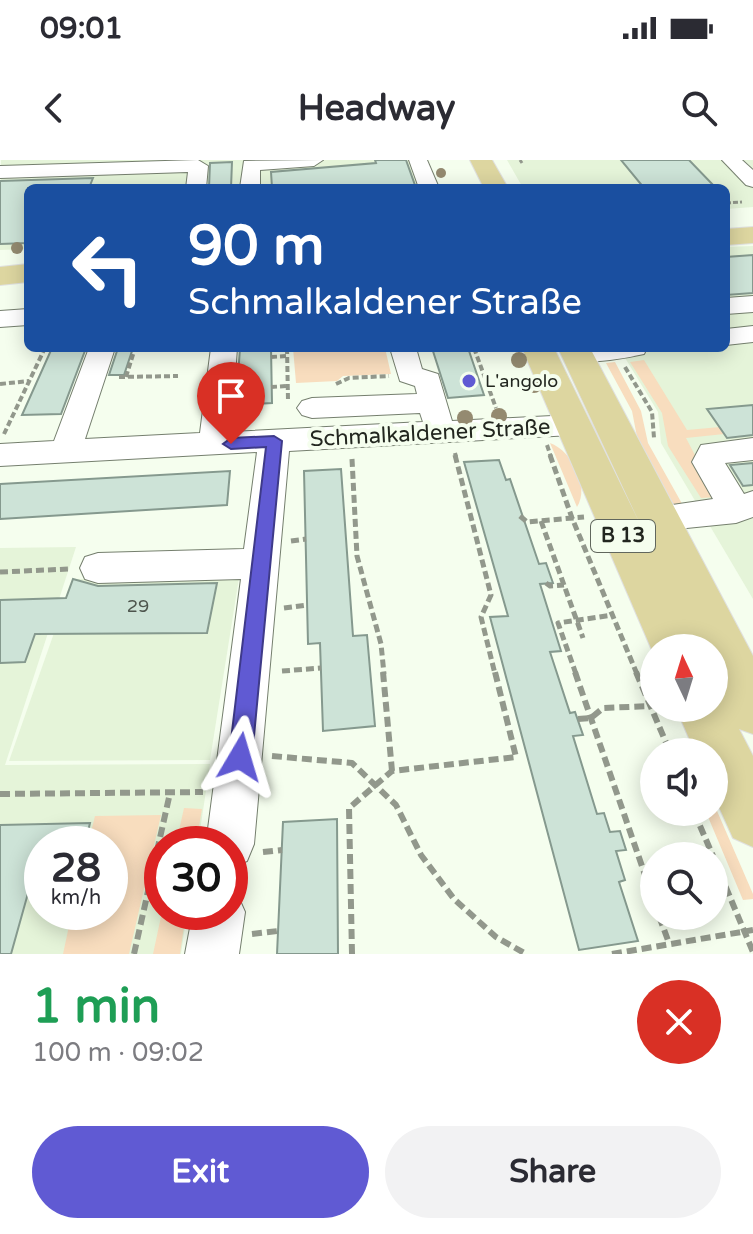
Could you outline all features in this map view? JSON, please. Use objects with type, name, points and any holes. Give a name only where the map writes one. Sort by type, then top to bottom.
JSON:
[{"type":"main road","points":[[481,160],[494,184]]},
{"type":"main road","points":[[730,237],[753,235]]},
{"type":"main road","name":"B 13","points":[[539,352],[556,426],[631,518],[687,634]]},
{"type":"main road","name":"B 13","points":[[600,352],[631,518],[670,634]]},
{"type":"main road","name":"B 13","points":[[726,722],[753,818]]},
{"type":"street","points":[[250,184],[251,165],[314,160]]},
{"type":"street","points":[[418,160],[427,184]]},
{"type":"street","points":[[731,160],[753,181]]},
{"type":"street","points":[[0,172],[198,166],[196,184]]},
{"type":"street","points":[[730,306],[753,304]]},
{"type":"street","points":[[0,319],[24,317]]},
{"type":"street","points":[[65,453],[101,352]]},
{"type":"street","points":[[214,445],[224,352]]},
{"type":"street","points":[[406,362],[428,380],[445,434]]},
{"type":"street","points":[[312,408],[433,403]]},
{"type":"street","name":"Schmalkaldener Straße","points":[[1,446],[65,453],[556,426]]},
{"type":"street","points":[[232,826],[261,563],[281,441]]},
{"type":"street","points":[[747,513],[708,462],[712,453],[753,449]]},
{"type":"street","points":[[631,518],[747,513]]},
{"type":"street","points":[[98,568],[261,563]]},
{"type":"street","points":[[212,954],[216,930]]},
{"type":"path","points":[[1,446],[43,352]]},
{"type":"path","points":[[126,377],[134,352]]},
{"type":"path","points":[[281,441],[287,352]]},
{"type":"path","points":[[475,352],[497,413]]},
{"type":"path","points":[[602,352],[652,412],[654,444]]},
{"type":"path","points":[[271,357],[287,356]]},
{"type":"path","points":[[38,362],[46,361]]},
{"type":"path","points":[[349,378],[406,362]]},
{"type":"path","points":[[91,378],[178,376]]},
{"type":"path","points":[[0,384],[29,381]]},
{"type":"path","points":[[271,387],[287,386]]},
{"type":"path","points":[[23,394],[32,394]]},
{"type":"path","points":[[556,426],[631,518],[613,615]]},
{"type":"path","points":[[352,954],[349,808],[392,771],[516,757],[481,617],[491,595],[445,434]]},
{"type":"path","points":[[351,438],[357,556],[381,644],[392,771]]},
{"type":"path","points":[[520,516],[527,522],[631,518]]},
{"type":"path","points":[[541,521],[583,638]]},
{"type":"path","points":[[0,572],[98,568]]},
{"type":"path","points":[[546,583],[550,586],[564,585]]},
{"type":"path","points":[[640,637],[613,615],[558,623],[562,644],[591,718],[627,837],[640,868]]},
{"type":"path","points":[[250,674],[321,668]]},
{"type":"path","points":[[578,719],[591,718],[603,708],[640,706]]},
{"type":"path","points":[[685,738],[701,722]]},
{"type":"path","points":[[0,794],[170,793],[299,756],[352,763],[396,805],[421,855],[454,899],[496,937],[526,954]]},
{"type":"path","points":[[134,954],[170,793]]},
{"type":"path","points":[[728,889],[748,931],[753,952]]},
{"type":"path","points":[[664,930],[669,943]]},
{"type":"path","points":[[612,954],[748,931]]},
{"type":"shaded area","points":[[1,160],[425,160],[434,184],[24,184],[24,249],[0,250]]},
{"type":"shaded area","points":[[507,160],[753,160],[753,207],[730,209],[730,184],[521,184]]},
{"type":"shaded area","points":[[753,246],[753,599],[661,443],[658,412],[621,352],[730,352],[730,247]]},
{"type":"shaded area","points":[[293,352],[386,352],[391,374],[343,376],[337,381],[296,383]]},
{"type":"shaded area","points":[[644,360],[687,430],[753,424],[753,431],[686,438],[717,497],[701,498],[668,446],[662,413],[630,362]]},
{"type":"shaded area","points":[[615,362],[641,411],[648,443],[685,509],[668,502],[638,442],[632,411],[606,363]]},
{"type":"shaded area","points":[[550,443],[565,453],[577,470],[581,489],[577,507]]},
{"type":"shaded area","points":[[76,547],[5,765],[210,764],[201,826],[144,826],[144,930],[184,930],[181,954],[0,954],[0,548]]},
{"type":"shaded area","points":[[239,578],[210,760],[9,761],[73,579]]},
{"type":"shaded area","points":[[184,808],[202,809],[199,826],[180,826]]},
{"type":"shaded area","points":[[161,815],[158,826],[144,826],[144,889],[129,954],[63,954],[68,930],[128,930],[128,826],[92,826],[95,816]]},
{"type":"shaded area","points":[[712,826],[724,826],[753,899],[743,900],[728,864],[728,842],[719,842]]},
{"type":"shaded area","points":[[158,930],[183,930],[180,954],[153,954]]},
{"type":"building","points":[[375,160],[406,160],[415,184],[272,184],[271,172],[376,163]]},
{"type":"building","points":[[621,160],[689,160],[712,184],[641,184]]},
{"type":"building","points":[[232,162],[231,184],[209,184],[210,163]]},
{"type":"building","points":[[93,178],[91,184],[24,184],[24,243],[0,244],[0,181]]},
{"type":"building","points":[[753,255],[753,293],[730,295],[730,257]]},
{"type":"building","points":[[50,352],[84,352],[61,414],[22,415]]},
{"type":"building","points":[[117,352],[132,352],[124,375],[109,375]]},
{"type":"building","points":[[240,352],[271,352],[272,403],[236,405]]},
{"type":"building","points":[[433,352],[469,352],[484,395],[448,398]]},
{"type":"building","points":[[753,405],[753,435],[727,438],[707,409]]},
{"type":"building","points":[[499,460],[506,480],[510,479],[539,564],[546,563],[553,583],[540,584],[561,651],[550,652],[570,713],[575,712],[583,735],[573,736],[597,814],[604,813],[610,832],[620,831],[626,850],[616,851],[625,880],[619,882],[638,941],[579,950],[490,617],[508,616],[464,462]]},
{"type":"building","points":[[753,463],[753,485],[743,486],[730,465]]},
{"type":"building","points":[[341,469],[353,636],[367,635],[375,726],[323,731],[320,643],[308,644],[304,471]]},
{"type":"building","points":[[230,471],[227,505],[0,519],[0,484]]},
{"type":"building","points":[[73,579],[98,586],[217,583],[207,633],[35,634],[25,662],[0,663],[0,600],[66,598]]},
{"type":"building","points":[[337,819],[338,954],[277,954],[283,822]]},
{"type":"building","points":[[90,823],[89,826],[24,826],[24,908],[11,954],[0,954],[0,825]]},
{"type":"place","name":"L'angolo","points":[[469,381]]},
{"type":"route","points":[[231,444],[274,441],[240,757]]}]
